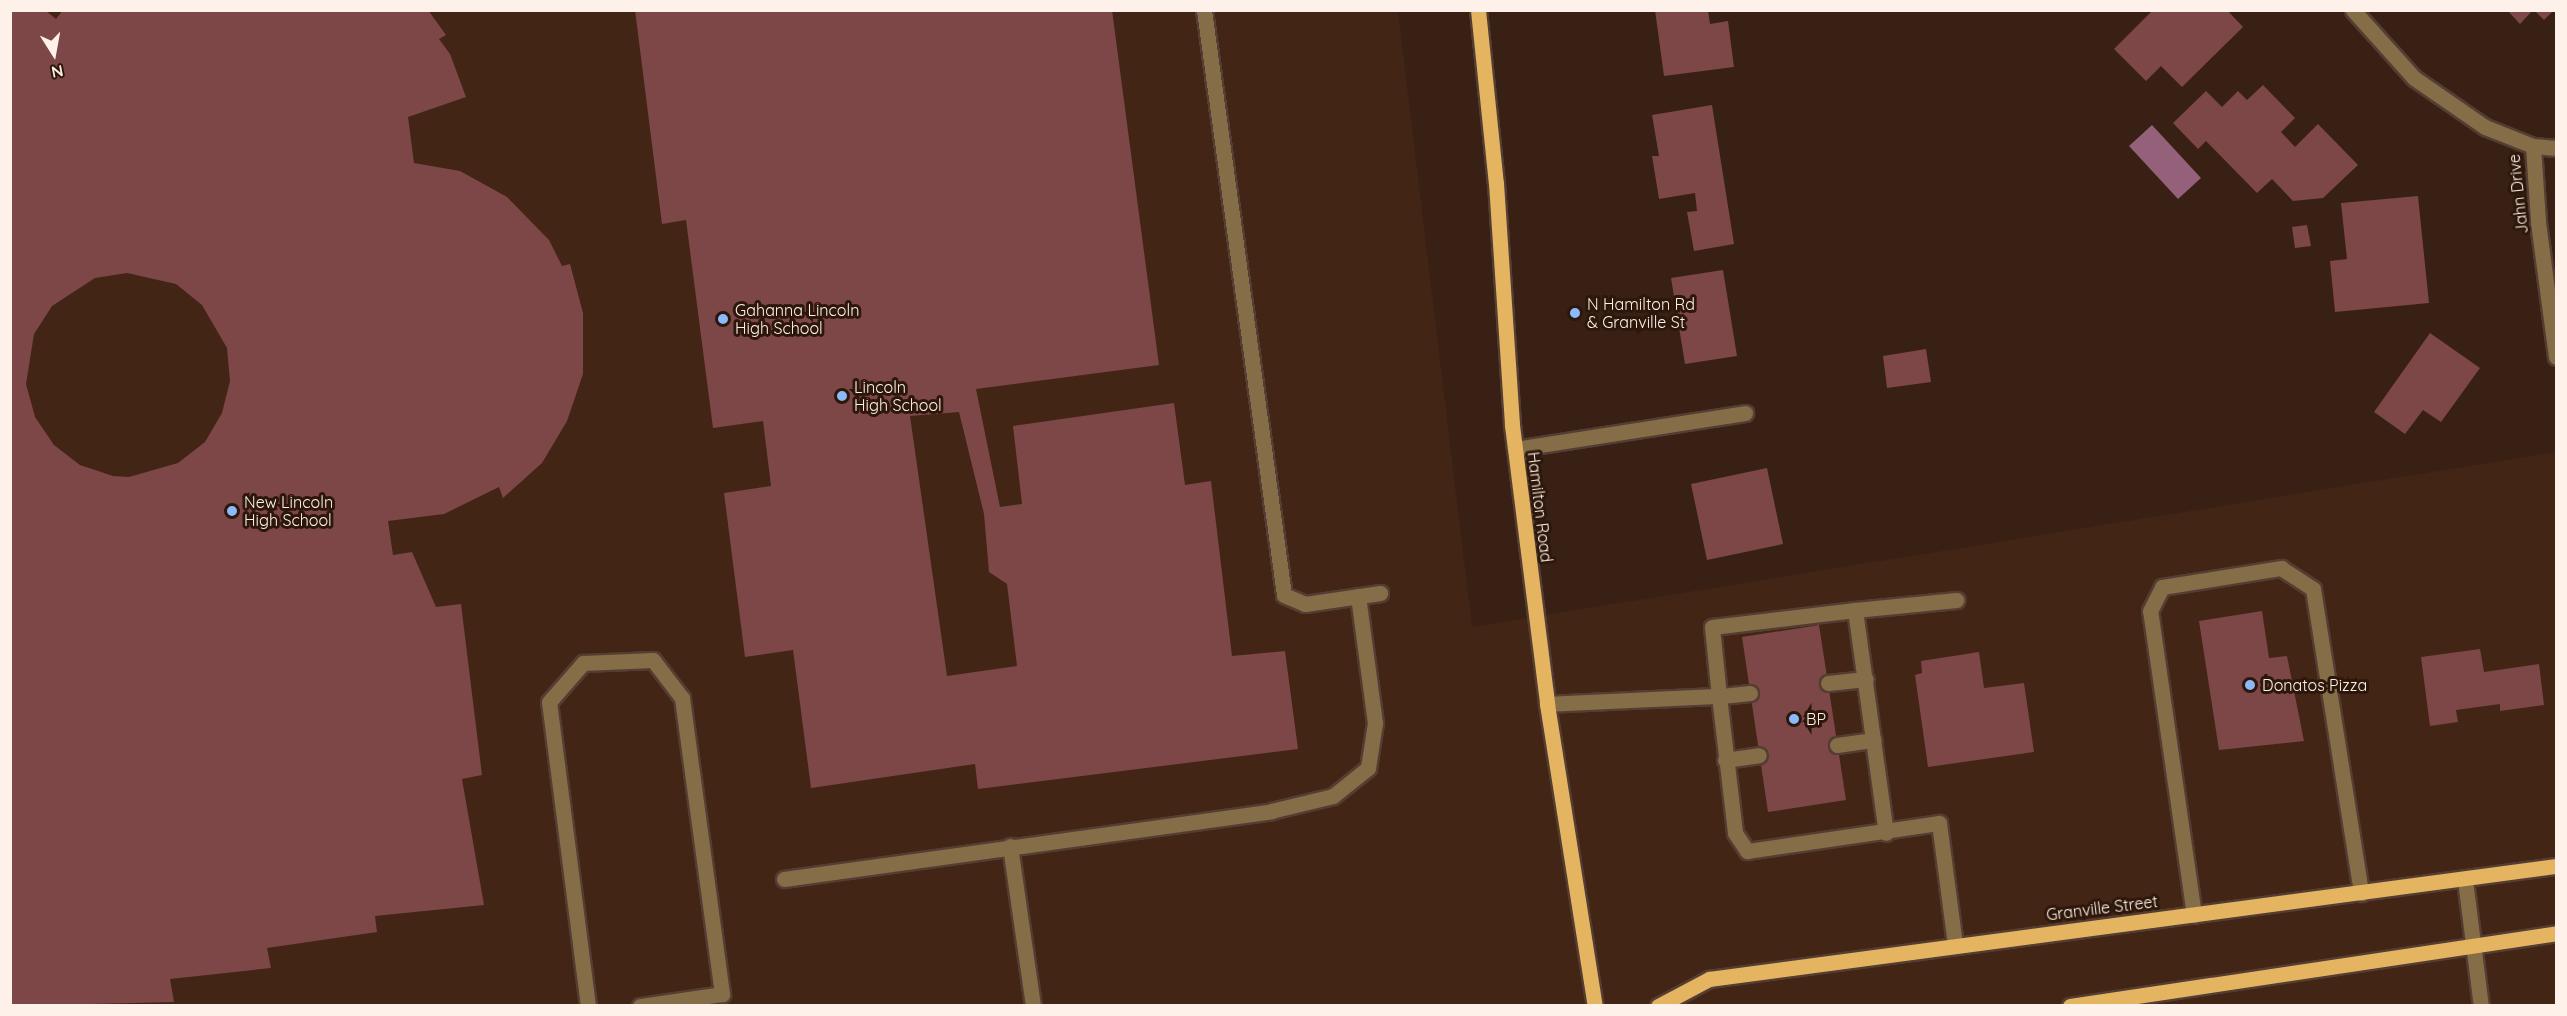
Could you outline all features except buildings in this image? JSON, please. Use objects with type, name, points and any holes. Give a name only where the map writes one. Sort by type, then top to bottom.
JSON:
[{"type":"main road","name":"Hamilton Road","points":[[1478,10],[1496,183],[1515,449],[1547,704],[1595,1005]]},
{"type":"main road","name":"Granville Street","points":[[1658,1005],[1709,979],[2465,880],[2556,866]]},
{"type":"main road","points":[[2070,1005],[2556,933]]},
{"type":"street","points":[[1204,10],[1284,595],[1305,604],[1380,593]]},
{"type":"street","name":"Jahn Drive","points":[[2353,10],[2414,78],[2485,127],[2533,146],[2538,222],[2556,357]]},
{"type":"street","points":[[2533,146],[2556,148]]},
{"type":"street","points":[[1515,449],[1745,413]]},
{"type":"street","points":[[2194,915],[2150,610],[2162,586],[2281,568],[2313,589],[2361,893]]},
{"type":"street","points":[[784,879],[1271,811],[1333,796],[1368,768],[1375,723],[1358,596]]},
{"type":"street","points":[[1955,945],[1939,824],[1747,851],[1735,833],[1725,760],[1712,627],[1957,600]]},
{"type":"street","points":[[1855,610],[1886,832]]},
{"type":"street","points":[[588,1005],[549,702],[583,663],[653,660],[682,698],[722,994],[640,1005]]},
{"type":"street","points":[[1828,683],[1866,680]]},
{"type":"street","points":[[1547,704],[1750,693]]},
{"type":"street","points":[[1837,745],[1874,740]]},
{"type":"street","points":[[1725,760],[1760,755]]},
{"type":"street","points":[[1010,846],[1033,1005]]},
{"type":"street","points":[[2465,880],[2481,1005]]},
{"type":"shaded area","name":"Gahanna Lincoln High School","points":[[10,11],[1398,11],[1472,627],[2556,452],[2556,1005],[11,1005]]},
{"type":"shaded area","points":[[2152,125],[2201,178],[2178,199],[2129,146]]},
{"type":"place","name":"N Hamilton Rd & Granville St","points":[[1575,313]]},
{"type":"place","name":"Gahanna Lincoln High School","points":[[723,319]]},
{"type":"place","name":"Lincoln High School","points":[[842,396]]},
{"type":"place","name":"New Lincoln High School","points":[[232,511]]},
{"type":"place","name":"Donatos Pizza","points":[[2250,685]]},
{"type":"place","name":"BP","points":[[1794,719]]}]
